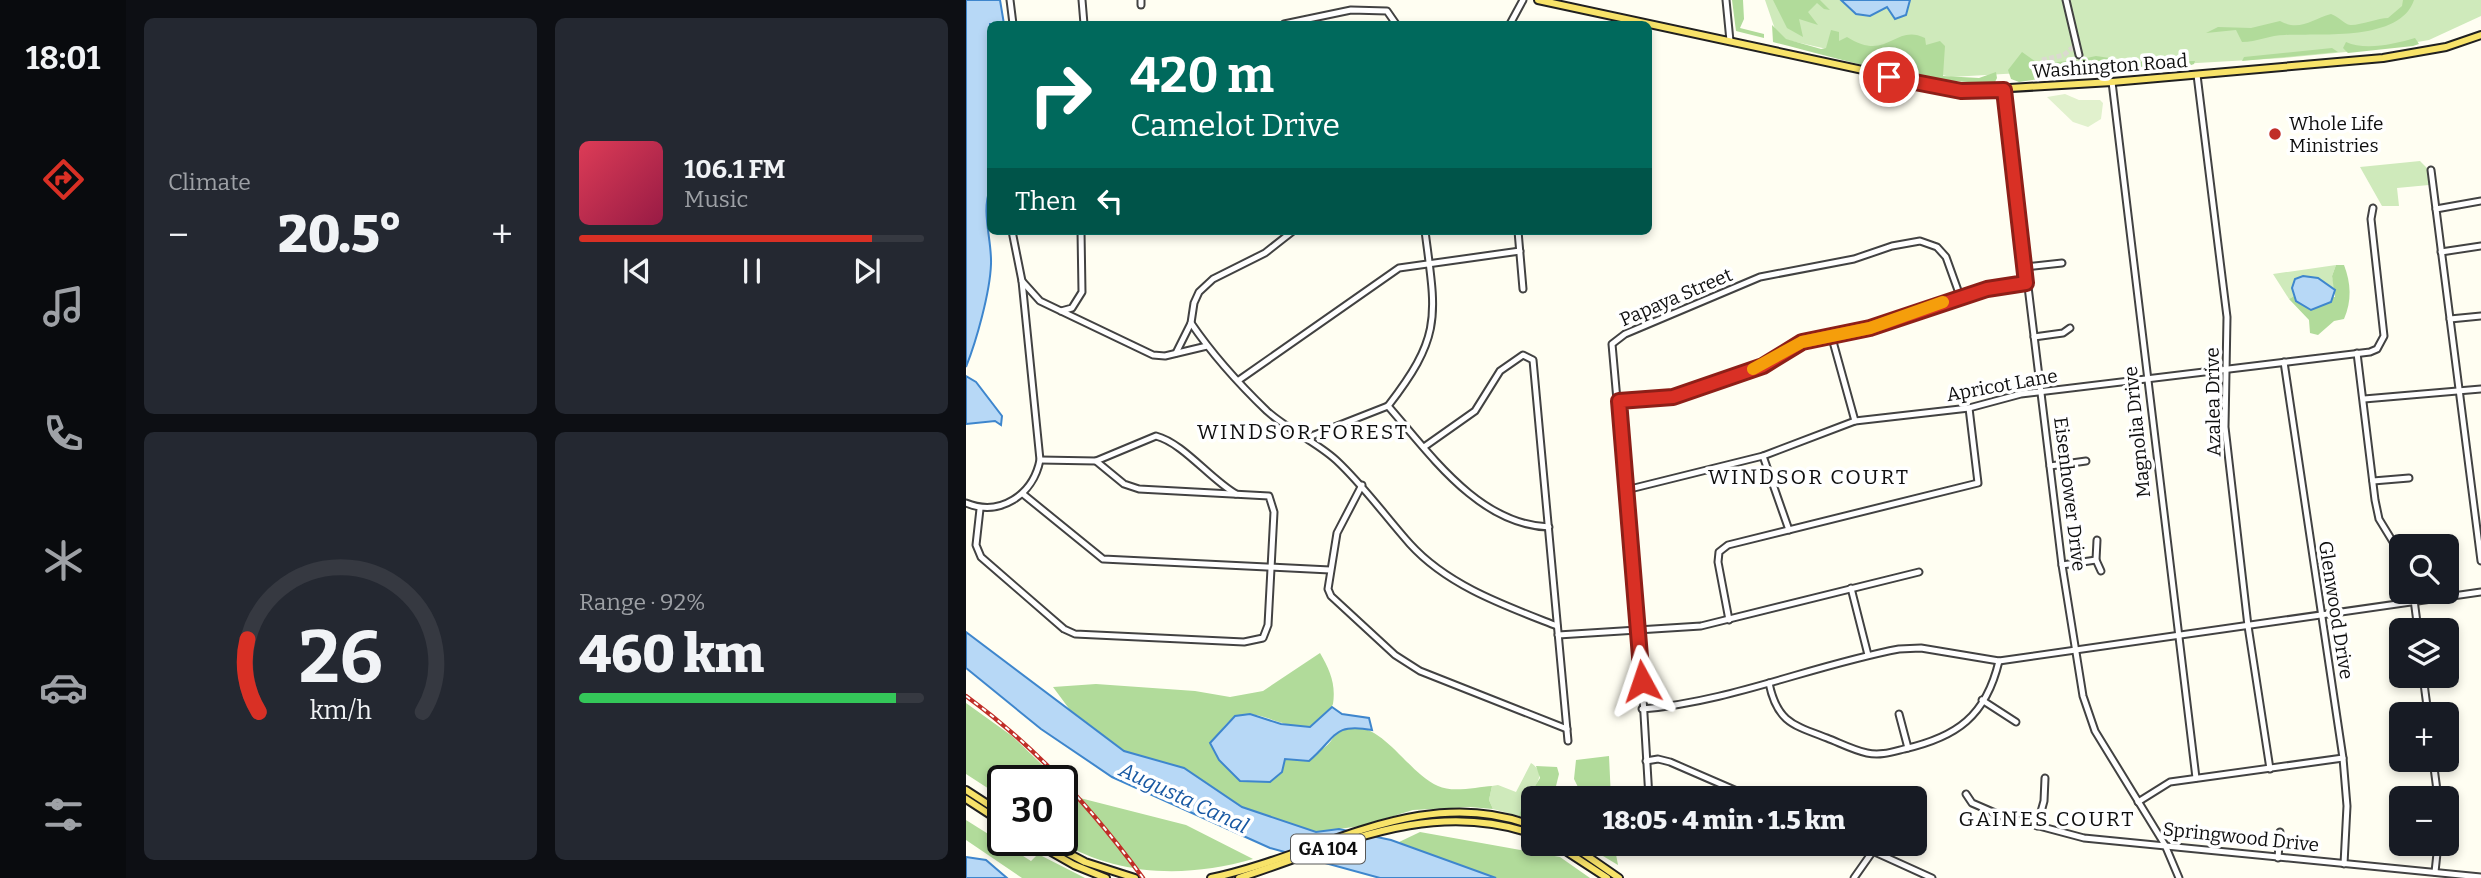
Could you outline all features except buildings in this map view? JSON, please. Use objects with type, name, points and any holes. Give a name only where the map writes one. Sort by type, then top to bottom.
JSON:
[{"type":"main road","name":"Washington Road","points":[[1538,0],[1636,21]]},
{"type":"main road","name":"Washington Road","points":[[1652,24],[1939,88],[2004,90],[2403,56],[2446,47],[2481,35]]},
{"type":"main road","points":[[966,790],[987,804]]},
{"type":"main road","points":[[966,799],[987,813]]},
{"type":"main road","name":"GA 104","points":[[1211,878],[1387,821],[1425,813],[1465,813],[1521,822]]},
{"type":"main road","name":"GA 104","points":[[1240,878],[1399,826],[1424,821],[1472,821],[1521,831]]},
{"type":"main road","points":[[1058,856],[1106,878]]},
{"type":"main road","points":[[1073,856],[1135,878]]},
{"type":"main road","points":[[1573,856],[1607,878]]},
{"type":"main road","points":[[1587,856],[1619,878]]},
{"type":"street","points":[[1010,0],[1013,21]]},
{"type":"street","points":[[1082,0],[1084,21]]},
{"type":"street","points":[[1512,21],[1523,0]]},
{"type":"street","points":[[1726,0],[1730,41]]},
{"type":"street","points":[[2066,0],[2078,55]]},
{"type":"street","points":[[1298,21],[1351,10],[1387,11],[1394,21]]},
{"type":"street","name":"Azalea Drive","points":[[2197,75],[2227,317],[2225,427],[2248,626],[2270,769]]},
{"type":"street","name":"Magnolia Drive","points":[[2112,82],[2196,778]]},
{"type":"street","name":"Eisenhower Drive","points":[[2004,90],[2062,565],[2087,713],[2165,845],[2179,878]]},
{"type":"street","points":[[2431,170],[2458,392],[2479,521],[2481,561]]},
{"type":"street","points":[[2436,209],[2481,201]]},
{"type":"street","name":"Apricot Lane","points":[[1626,490],[1763,456],[1855,421],[1969,408],[2021,394],[2376,349],[2384,336],[2371,219],[2373,208]]},
{"type":"street","points":[[966,503],[980,509],[1012,502],[1023,494],[1035,478],[1040,460],[1022,281],[1013,235]]},
{"type":"street","points":[[1061,311],[1073,308],[1082,292],[1081,235]]},
{"type":"street","points":[[1176,352],[1191,323],[1194,303],[1213,279],[1265,253],[1288,235]]},
{"type":"street","points":[[1309,437],[1388,406],[1420,359],[1431,335],[1435,312],[1426,235]]},
{"type":"street","points":[[1518,235],[1523,289]]},
{"type":"street","name":"Papaya Street","points":[[1648,786],[1638,630],[1612,344],[1625,334],[1760,277],[1854,259],[1892,246],[1920,241],[1937,247],[1946,257],[1960,296]]},
{"type":"street","points":[[2441,252],[2481,246]]},
{"type":"street","points":[[1239,380],[1399,268],[1520,251]]},
{"type":"street","points":[[2024,267],[2062,263]]},
{"type":"street","points":[[1022,281],[1040,301]]},
{"type":"street","points":[[1619,401],[1673,397],[1763,366],[1802,342],[1832,338],[1870,328],[1960,296],[2026,283]]},
{"type":"street","points":[[1024,303],[1029,297],[1040,301],[1153,355],[1207,346]]},
{"type":"street","points":[[2450,319],[2481,316]]},
{"type":"street","points":[[1191,323],[1207,346],[1269,413],[1309,437],[1362,485],[1412,546],[1435,565],[1485,597],[1557,626]]},
{"type":"street","points":[[2034,337],[2063,333],[2070,328]]},
{"type":"street","points":[[1832,338],[1855,421]]},
{"type":"street","points":[[2357,353],[2379,519],[2389,535]]},
{"type":"street","points":[[1424,447],[1475,411],[1508,363],[1518,356],[1529,356],[1536,370],[1568,741]]},
{"type":"street","name":"Glenwood Drive","points":[[2284,362],[2312,566],[2323,615],[2343,758],[2347,806],[2344,864]]},
{"type":"street","points":[[2364,399],[2481,389]]},
{"type":"street","points":[[1388,406],[1424,447],[1476,498],[1524,524],[1549,527]]},
{"type":"street","points":[[1729,620],[1718,562],[1719,552],[1728,545],[1978,483],[1969,408]]},
{"type":"street","points":[[1040,460],[1096,461],[1156,436],[1171,443],[1219,484],[1237,494]]},
{"type":"street","points":[[1763,456],[1789,530]]},
{"type":"street","points":[[980,509],[976,545],[981,558],[1075,634],[1244,642],[1263,638],[1268,625],[1274,505],[1269,496],[1139,489],[1115,478],[1096,461]]},
{"type":"street","points":[[2050,466],[2086,461]]},
{"type":"street","points":[[2373,481],[2409,478]]},
{"type":"street","points":[[1362,485],[1337,533],[1328,589],[1331,596],[1395,655],[1420,671],[1567,729]]},
{"type":"street","points":[[1023,494],[1103,559],[1330,570]]},
{"type":"street","points":[[2096,540],[2096,560],[2101,571]]},
{"type":"street","points":[[2062,565],[2096,560]]},
{"type":"street","points":[[1558,635],[1701,626],[1919,572]]},
{"type":"street","points":[[1851,588],[1868,655]]},
{"type":"street","points":[[2459,594],[2481,592]]},
{"type":"street","points":[[1642,709],[1668,707],[1769,683],[1868,655],[1921,648],[1999,660],[2248,626],[2389,603]]},
{"type":"street","points":[[1769,683],[1779,714],[1798,726],[1868,753],[1908,748],[1950,735],[1972,715],[1982,700],[1994,681],[1999,660]]},
{"type":"street","points":[[1982,700],[2016,722]]},
{"type":"street","points":[[1899,714],[1908,748]]},
{"type":"street","points":[[2138,802],[2170,782],[2343,758]]},
{"type":"street","points":[[1646,761],[1658,759],[1670,762],[1725,786]]},
{"type":"street","points":[[2036,827],[2044,801],[2045,778]]},
{"type":"street","name":"Springwood Drive","points":[[1966,794],[1972,803],[1982,808],[2036,827],[2084,838],[2481,877]]},
{"type":"street","points":[[2278,858],[2280,832]]},
{"type":"street","points":[[1854,878],[1869,856]]},
{"type":"street","points":[[1884,856],[1931,878]]},
{"type":"street","points":[[2435,873],[2437,856]]},
{"type":"green space","points":[[1732,0],[1743,0],[1744,19],[1740,28],[1764,34],[1764,38],[1736,31]]},
{"type":"green space","points":[[1765,0],[2481,0],[2481,16],[2429,40],[2377,49],[2284,58],[1951,77],[1778,38]]},
{"type":"green space","points":[[1773,0],[1820,0],[1830,10],[1817,3],[1808,12],[1818,25],[1799,19],[1803,37],[1787,28]]},
{"type":"green space","points":[[2403,0],[2414,0],[2406,13],[2393,23],[2377,29],[2338,34],[2279,35],[2242,42],[2236,30],[2206,33],[2218,27],[2251,28],[2280,21],[2300,25],[2331,14],[2347,24],[2360,24],[2388,18],[2402,6]]},
{"type":"green space","points":[[1772,25],[1786,39],[1821,49],[1826,48],[1831,30],[1839,32],[1839,41],[1847,37],[1872,46],[1882,45],[1906,35],[1925,38],[1926,45],[1940,41],[1945,46],[1943,76],[1979,78],[1996,72],[1997,78],[1995,82],[1940,80],[1855,63],[1773,42]]},
{"type":"green space","points":[[2415,38],[2419,44],[2413,46],[2348,53],[2343,48],[2346,42],[2371,46]]},
{"type":"green space","points":[[2332,48],[2338,52],[2242,61],[2244,57]]},
{"type":"green space","points":[[2022,52],[2039,64],[2077,60],[2080,73],[2019,82],[2011,79],[2008,70]]},
{"type":"green space","points":[[2096,56],[2137,62],[2195,61],[2183,68],[2088,75],[2082,59]]},
{"type":"green space","points":[[2065,94],[2079,100],[2100,100],[2103,103],[2101,119],[2088,127],[2073,122],[2047,97]]},
{"type":"green space","points":[[2420,161],[2427,168],[2429,185],[2397,188],[2399,206],[2382,206],[2360,167]]},
{"type":"green space","points":[[2336,265],[2332,276],[2335,290],[2316,278],[2301,277],[2295,279],[2292,288],[2294,296],[2289,299],[2273,274]]},
{"type":"green space","points":[[2336,265],[2344,265],[2348,278],[2350,292],[2347,312],[2344,319],[2334,321],[2318,335],[2310,333],[2309,320],[2289,299],[2294,296],[2296,300],[2335,297],[2332,276]]},
{"type":"green space","points":[[1320,653],[1334,690],[1333,704],[1324,717],[1315,724],[1304,727],[1248,714],[1237,716],[1211,742],[1219,760],[1240,781],[1270,781],[1285,759],[1322,749],[1341,729],[1350,726],[1375,733],[1416,771],[1438,786],[1457,789],[1492,786],[1489,800],[1493,809],[1470,807],[1413,810],[1361,826],[1316,832],[1242,807],[1184,768],[1124,751],[1070,710],[1053,687],[1096,684],[1195,691],[1230,697],[1263,691]]},
{"type":"green space","points":[[966,703],[1012,736],[1042,765],[987,765],[987,788],[966,774]]},
{"type":"green space","points":[[1609,756],[1610,786],[1578,786],[1574,779],[1576,760]]},
{"type":"green space","points":[[1531,763],[1538,771],[1539,779],[1535,786],[1521,786],[1519,816],[1493,809],[1489,800],[1492,786],[1498,785],[1516,792]]},
{"type":"green space","points":[[1536,766],[1557,767],[1559,774],[1556,786],[1535,786],[1540,778]]},
{"type":"green space","points":[[1078,798],[1186,825],[1253,859],[1203,869],[1153,870],[1128,867],[1080,852]]},
{"type":"green space","points":[[966,820],[987,833],[987,854],[966,840]]},
{"type":"green space","points":[[1420,832],[1521,850],[1521,856],[1560,857],[1590,878],[1495,878],[1397,843]]},
{"type":"green space","points":[[990,856],[1023,856],[1031,861],[1036,856],[1042,856],[1085,878],[1022,878]]},
{"type":"green space","points":[[1603,856],[1616,856],[1618,865]]},
{"type":"water","points":[[966,0],[1000,0],[1004,21],[987,21],[986,207],[991,264],[982,317],[966,367]]},
{"type":"water","points":[[1841,0],[1910,0],[1906,15],[1895,19],[1887,7],[1870,16],[1856,14]]},
{"type":"water","points":[[2303,276],[2318,278],[2335,290],[2331,302],[2311,310],[2296,301],[2292,288],[2295,279]]},
{"type":"water","points":[[966,376],[976,382],[1002,416],[1001,425],[995,421],[966,424]]},
{"type":"water","name":"Augusta Canal","points":[[966,632],[1124,751],[1184,768],[1242,807],[1316,832],[1339,829],[1391,840],[1496,878],[1380,878],[1270,848],[1112,777],[1041,729],[966,668]]},
{"type":"water","points":[[1332,707],[1342,714],[1369,718],[1372,730],[1342,730],[1309,761],[1285,759],[1282,772],[1270,782],[1240,781],[1219,760],[1210,743],[1235,716],[1250,714],[1281,724],[1310,727]]},
{"type":"water","points":[[966,857],[986,860],[1007,878],[966,878]]},
{"type":"tunnel","points":[[2042,60],[2064,55],[2073,47]]},
{"type":"railway","points":[[966,696],[1016,736],[1062,780],[1104,827],[1143,878]]},
{"type":"slow traffic","points":[[1753,369],[1763,366],[1802,342],[1832,338],[1870,328],[1943,302]]},
{"type":"place","name":"Whole Life Ministries","points":[[2275,134]]},
{"type":"district","name":"WINDSOR FOREST","points":[[1303,432]]},
{"type":"district","name":"WINDSOR COURT","points":[[1809,477]]},
{"type":"district","name":"GAINES COURT","points":[[2047,819]]},
{"type":"route","points":[[1642,681],[1619,401],[1673,397],[1763,366],[1802,342],[1832,338],[1870,328],[1960,296],[2026,283],[2004,90],[1961,91],[1889,77]]}]
